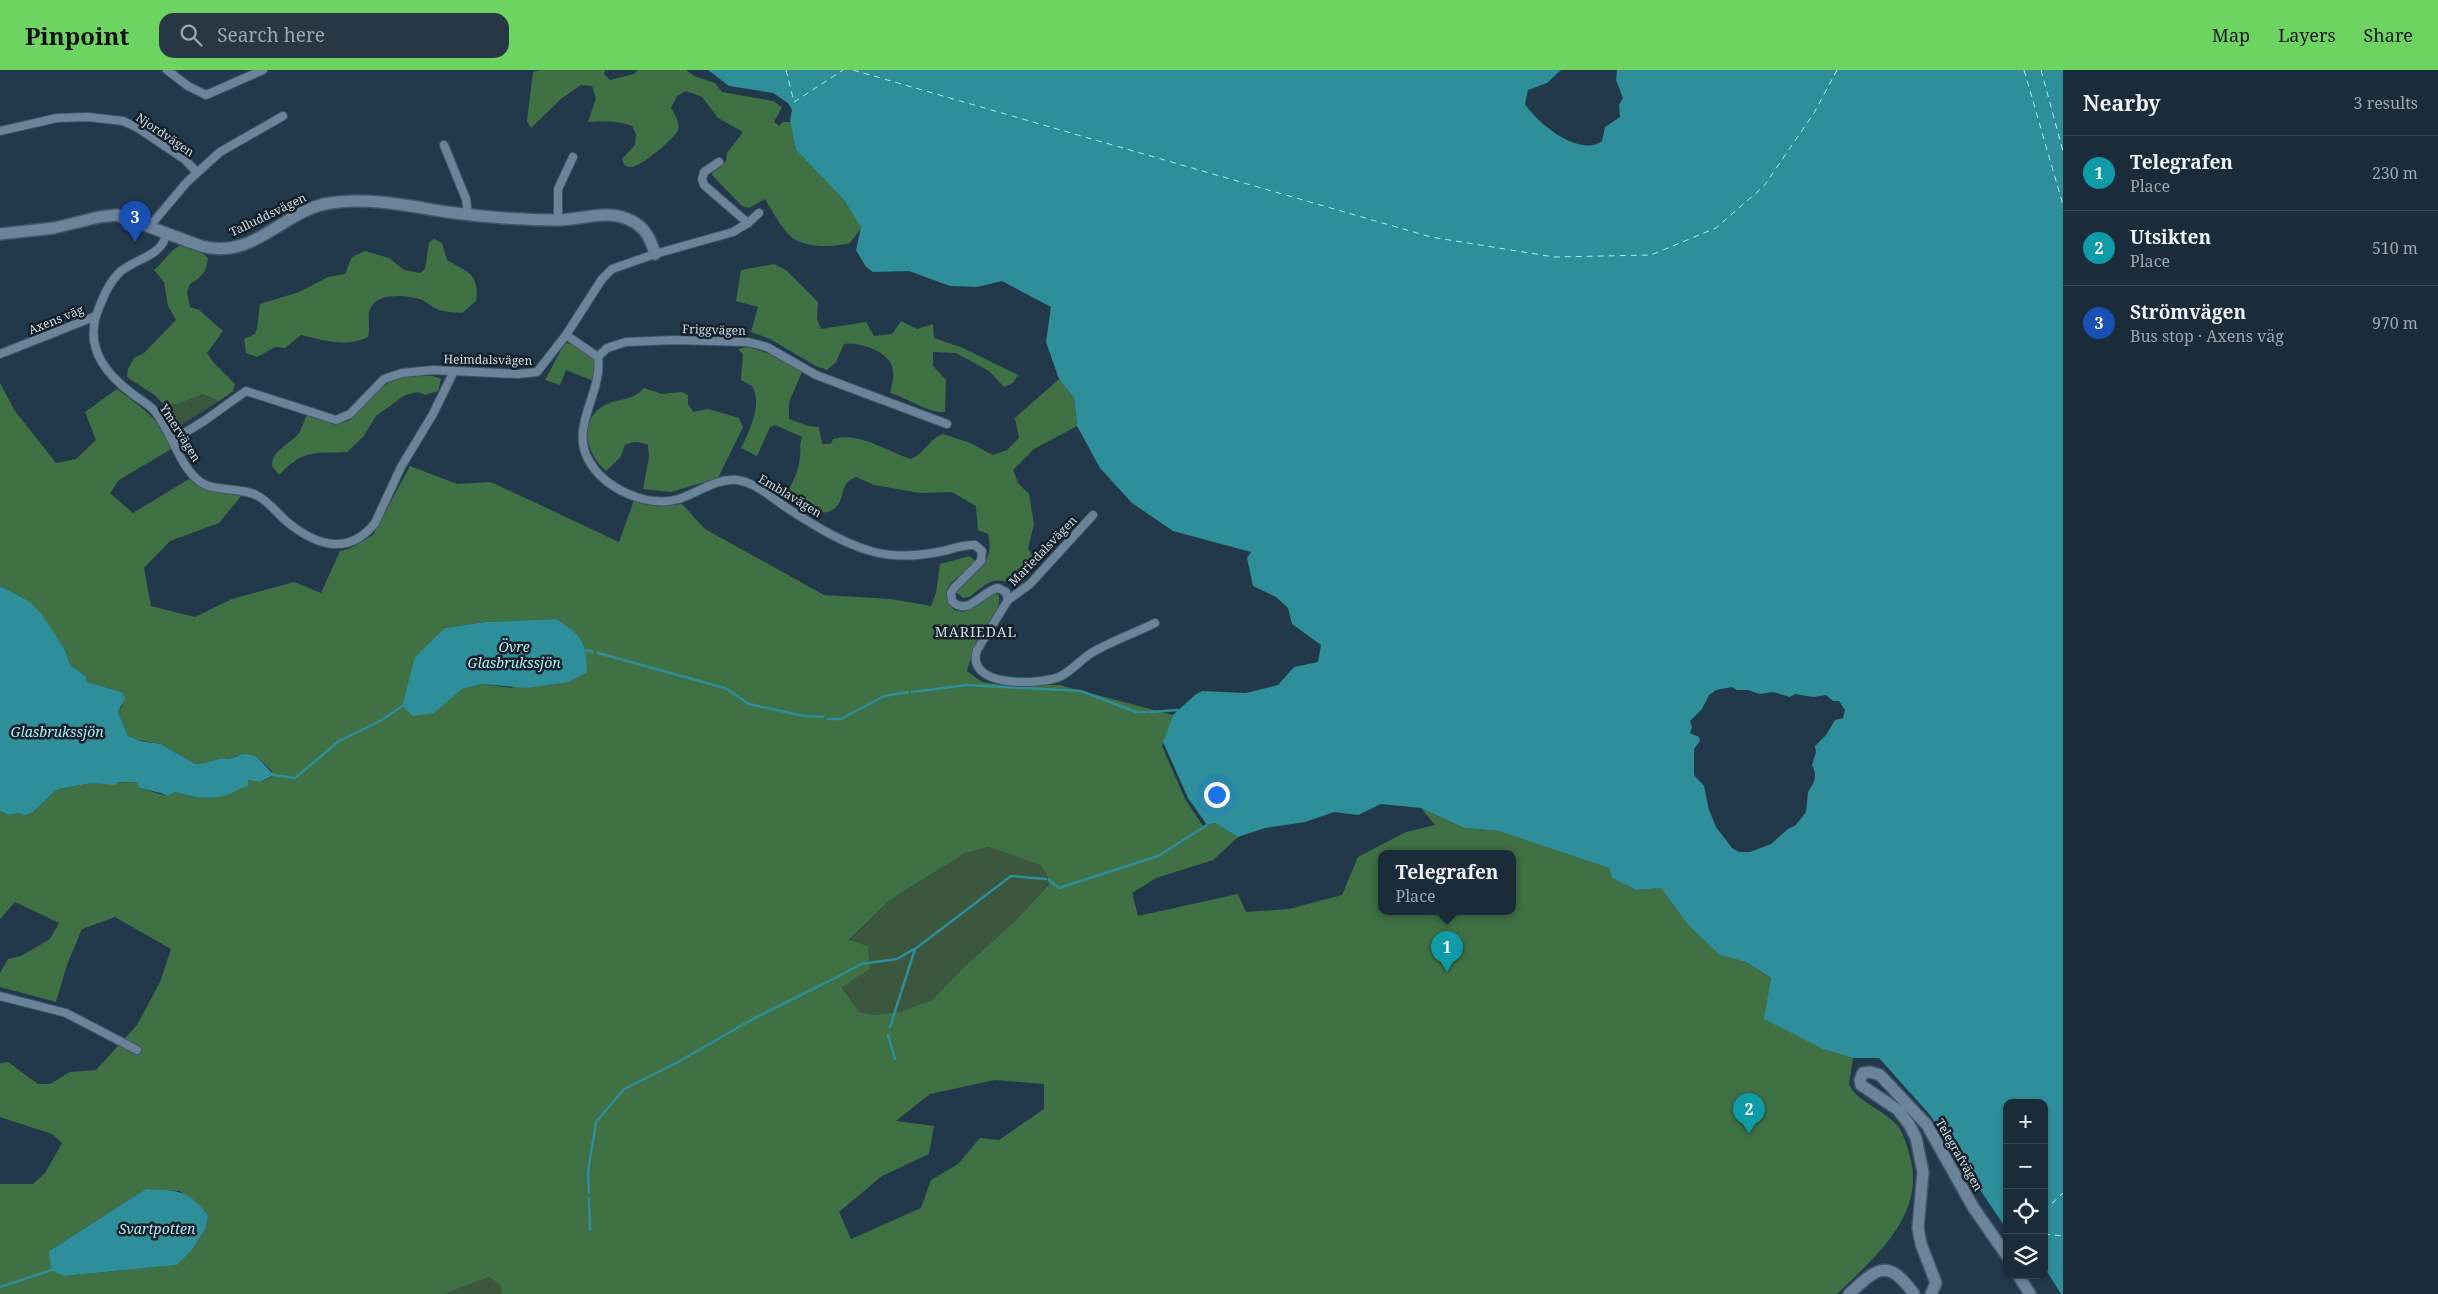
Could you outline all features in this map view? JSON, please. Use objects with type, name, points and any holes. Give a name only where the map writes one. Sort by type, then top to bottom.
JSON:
[{"type":"street","points":[[167,70],[198,92],[206,95],[263,70]]},
{"type":"street","points":[[150,226],[197,172],[228,146],[283,116]]},
{"type":"street","name":"Njordvägen","points":[[0,131],[58,118],[88,117],[122,121],[138,128],[184,160],[197,172]]},
{"type":"street","points":[[444,145],[466,199],[468,215]]},
{"type":"street","points":[[558,220],[558,189],[573,157]]},
{"type":"street","points":[[719,162],[704,172],[702,179],[704,185],[748,223]]},
{"type":"street","name":"Talluddsvägen","points":[[0,234],[54,228],[112,215],[124,216],[208,248],[232,248],[247,244],[320,205],[354,200],[374,201],[468,215],[558,220],[614,215],[627,218],[649,235],[654,254]]},
{"type":"street","name":"Heimdalsvägen","points":[[173,440],[204,421],[246,391],[336,420],[345,418],[350,414],[377,385],[392,375],[402,372],[454,371],[518,374],[537,372],[566,335],[607,273],[617,267],[654,254],[733,232],[748,223],[759,213]]},
{"type":"street","name":"Axens väg","points":[[0,354],[96,316],[110,285],[117,275],[160,247],[165,238],[164,232]]},
{"type":"street","name":"Ymervägen","points":[[96,316],[93,339],[104,366],[120,385],[156,412],[187,468],[200,481],[209,485],[249,492],[258,496],[291,524],[313,539],[328,544],[346,543],[360,537],[375,523],[402,467],[433,414],[454,371]]},
{"type":"street","points":[[566,335],[598,357]]},
{"type":"street","name":"Friggvägen","points":[[598,357],[607,348],[626,342],[674,340],[748,342],[767,347],[816,375],[947,424]]},
{"type":"street","name":"Emblavägen","points":[[598,357],[600,370],[581,437],[588,459],[595,470],[621,490],[643,499],[665,501],[680,498],[720,483],[736,480],[766,493],[788,509],[838,537],[873,552],[891,555],[912,555],[938,552],[969,545],[978,546]]},
{"type":"street","name":"Mariedalsvägen","points":[[1093,515],[1030,584],[1008,600],[983,638],[975,657],[981,671],[997,680],[1055,678],[1065,674],[1096,650],[1156,623]]},
{"type":"street","name":"Mariedalsvägen","points":[[978,546],[982,554],[981,561],[954,588],[951,593],[952,601],[960,607],[967,606],[998,588],[1006,592],[1008,600]]},
{"type":"street","points":[[0,996],[66,1013],[137,1050]]},
{"type":"street","name":"Telegrafvägen","points":[[1931,1294],[1936,1283],[1918,1228],[1923,1172],[1916,1138],[1909,1124],[1898,1110],[1861,1085],[1860,1080],[1863,1073],[1870,1072],[1880,1075],[1927,1125],[1973,1207],[2003,1250]]},
{"type":"street","points":[[1850,1294],[1870,1274],[1881,1271],[1899,1276],[1914,1294]]},
{"type":"street","points":[[2021,1279],[2030,1294]]},
{"type":"shaded area","points":[[540,70],[605,70],[604,74],[610,80],[634,74],[638,70],[686,70],[694,76],[715,83],[722,92],[773,101],[782,107],[774,122],[779,126],[783,122],[791,122],[796,150],[844,200],[862,227],[850,243],[816,246],[802,243],[791,237],[765,199],[749,208],[742,206],[712,175],[714,168],[726,161],[727,153],[743,132],[718,118],[702,97],[686,91],[677,96],[671,108],[676,116],[678,130],[664,146],[636,166],[624,165],[622,159],[635,145],[636,134],[632,126],[605,121],[588,122],[596,98],[592,86],[581,85],[561,99],[531,128],[527,121],[533,72]]},
{"type":"shaded area","points":[[434,239],[442,243],[447,260],[471,274],[476,284],[476,301],[462,313],[439,310],[416,298],[402,296],[387,297],[375,302],[371,307],[368,337],[343,343],[301,335],[285,348],[275,347],[257,357],[246,353],[244,339],[255,334],[260,304],[299,292],[328,277],[345,274],[352,257],[365,251],[389,258],[404,270],[420,273],[425,269],[429,243]]},
{"type":"shaded area","points":[[184,244],[201,252],[208,258],[203,274],[190,284],[187,292],[190,307],[199,310],[223,331],[207,353],[214,363],[235,384],[233,391],[219,401],[203,394],[178,404],[164,405],[156,396],[127,377],[128,369],[134,358],[144,353],[176,320],[168,306],[164,282],[154,270],[171,252]]},
{"type":"shaded area","points":[[774,264],[786,270],[818,302],[817,319],[821,329],[866,322],[874,336],[892,334],[901,321],[917,329],[933,324],[934,338],[963,348],[1018,375],[1013,383],[1004,387],[989,371],[956,353],[933,352],[933,366],[946,380],[945,412],[938,412],[890,393],[893,376],[892,366],[889,360],[871,348],[857,344],[844,344],[836,362],[827,370],[816,366],[770,339],[751,332],[758,307],[736,301],[741,270]]},
{"type":"shaded area","points":[[566,343],[588,353],[594,360],[594,381],[566,370],[560,385],[545,380]]},
{"type":"shaded area","points":[[748,347],[770,354],[802,372],[789,402],[789,419],[808,426],[819,427],[822,444],[831,444],[833,439],[843,437],[853,438],[872,443],[911,459],[934,439],[943,434],[970,443],[993,455],[1007,450],[1019,438],[1015,418],[1059,379],[1074,398],[1077,426],[1034,449],[1013,470],[1018,483],[1029,494],[1034,524],[1028,549],[1039,563],[1021,584],[1015,586],[1001,581],[990,582],[969,597],[963,598],[957,593],[957,589],[982,566],[989,553],[990,544],[988,534],[978,530],[976,506],[952,492],[920,493],[874,485],[856,477],[846,484],[839,504],[829,511],[823,513],[816,512],[796,501],[786,493],[797,470],[802,437],[775,425],[770,427],[757,456],[741,448],[754,418],[756,401],[752,386],[741,380],[743,354],[738,349]]},
{"type":"shaded area","points":[[413,376],[433,376],[441,379],[438,391],[425,395],[418,392],[405,395],[376,416],[363,437],[347,452],[318,453],[303,456],[279,475],[272,466],[275,455],[299,433],[307,415],[331,422],[345,422],[355,416],[373,395],[384,386],[397,379]]},
{"type":"shaded area","points":[[0,383],[15,411],[56,463],[76,459],[96,440],[85,412],[117,389],[150,415],[163,430],[173,448],[119,480],[110,493],[133,513],[189,479],[201,488],[241,496],[219,523],[170,541],[144,568],[151,606],[195,617],[232,599],[294,582],[321,593],[340,551],[349,549],[373,535],[410,466],[457,484],[491,482],[619,542],[634,500],[658,506],[682,504],[705,529],[824,595],[891,599],[931,606],[936,593],[940,564],[970,556],[975,561],[948,588],[947,594],[954,610],[964,612],[992,592],[999,595],[999,600],[995,614],[976,645],[967,671],[982,682],[1004,685],[1059,685],[1173,715],[1162,746],[1185,799],[1203,826],[1215,823],[1238,837],[1213,860],[1156,878],[1132,893],[1138,916],[1238,894],[1246,912],[1289,909],[1342,895],[1358,857],[1406,832],[1435,825],[1421,808],[1464,828],[1499,831],[1609,868],[1612,878],[1636,890],[1661,888],[1688,925],[1720,954],[1746,962],[1772,979],[1823,1049],[1853,1058],[1849,1084],[1852,1090],[1892,1120],[1903,1136],[1910,1157],[1913,1178],[1911,1198],[1904,1216],[1881,1250],[1837,1294],[502,1294],[500,1285],[489,1277],[444,1294],[0,1294],[0,1184],[33,1184],[45,1173],[62,1143],[52,1134],[0,1117],[0,1063],[8,1062],[38,1084],[50,1084],[70,1072],[96,1070],[137,1025],[160,982],[171,949],[115,917],[82,929],[67,965],[56,1002],[0,987],[0,973],[8,959],[21,956],[50,939],[59,923],[15,902],[0,919],[0,811],[8,815],[20,813],[24,816],[33,812],[59,789],[92,783],[136,782],[139,788],[167,796],[175,792],[194,797],[214,797],[233,792],[248,780],[260,782],[272,777],[272,771],[257,757],[236,756],[195,764],[161,744],[133,739],[128,736],[118,712],[122,706],[122,692],[87,682],[86,676],[71,666],[64,648],[27,600],[0,586]],"holes":[[[556,619],[512,688],[483,684],[462,689],[445,628],[485,622]],[[989,847],[1040,865],[1047,875],[1049,884],[1015,921],[963,968],[932,1000],[899,1012],[874,1015],[859,1012],[842,987],[870,969],[868,946],[849,940],[890,900],[965,853]],[[995,1080],[1044,1084],[1044,1109],[999,1140],[980,1138],[958,1164],[931,1180],[921,1208],[851,1239],[839,1212],[882,1176],[929,1154],[934,1126],[896,1121],[930,1094]],[[146,1189],[180,1191],[208,1215],[206,1228],[192,1250],[177,1265],[64,1276],[49,1251]]]},
{"type":"shaded area","points":[[644,388],[662,394],[682,392],[688,395],[688,404],[693,412],[708,409],[739,418],[743,427],[718,478],[671,492],[643,489],[649,457],[648,445],[636,442],[625,445],[620,458],[606,471],[600,465],[588,441],[588,424],[592,416],[604,405],[634,396]]},
{"type":"shaded area","points":[[203,394],[219,401],[178,427],[173,414],[164,405],[178,404]]},
{"type":"shaded area","points":[[989,847],[1040,865],[1047,875],[1049,883],[1015,921],[963,968],[932,1000],[899,1012],[874,1015],[859,1012],[842,986],[870,969],[868,946],[849,941],[890,900],[965,853]]},
{"type":"shaded area","points":[[489,1277],[500,1285],[502,1294],[444,1294]]},
{"type":"water","points":[[708,70],[1561,70],[1547,83],[1528,90],[1525,104],[1539,120],[1560,136],[1582,145],[1593,145],[1602,141],[1605,127],[1620,117],[1619,105],[1623,98],[1616,80],[1617,70],[2063,70],[2063,1294],[2061,1294],[2048,1273],[2048,1099],[2003,1099],[2003,1224],[1930,1115],[1879,1058],[1853,1058],[1823,1049],[1764,1019],[1771,978],[1746,962],[1720,955],[1688,925],[1661,888],[1636,890],[1612,878],[1609,868],[1499,831],[1464,828],[1421,808],[1381,804],[1358,815],[1334,812],[1305,822],[1265,828],[1238,837],[1215,823],[1207,825],[1188,798],[1163,742],[1173,715],[1202,691],[1246,693],[1278,685],[1294,667],[1318,662],[1321,645],[1292,624],[1288,608],[1276,597],[1253,586],[1247,558],[1251,552],[1173,531],[1132,503],[1100,468],[1077,426],[1074,398],[1059,379],[1046,342],[1051,307],[1002,281],[977,287],[950,286],[909,271],[873,272],[866,267],[856,250],[861,227],[844,200],[796,150],[790,120],[792,110],[788,103],[773,93],[729,86]],"holes":[[[1732,687],[1737,690],[1748,690],[1760,694],[1773,692],[1790,697],[1795,694],[1813,697],[1826,695],[1833,701],[1839,701],[1845,710],[1843,718],[1835,720],[1826,735],[1815,746],[1816,752],[1812,765],[1815,776],[1808,792],[1806,812],[1796,825],[1788,829],[1771,844],[1750,852],[1739,852],[1732,848],[1716,827],[1709,810],[1704,786],[1694,775],[1694,749],[1700,741],[1699,737],[1690,733],[1692,727],[1690,721],[1702,709],[1709,695],[1716,690]]]},
{"type":"water","name":"Glasbrukssjön","points":[[0,586],[27,600],[41,613],[64,648],[71,666],[86,676],[87,682],[122,692],[125,698],[118,712],[128,736],[140,741],[161,744],[195,764],[202,764],[221,758],[228,759],[244,754],[251,755],[257,757],[274,775],[260,782],[248,780],[248,786],[230,794],[210,798],[188,796],[175,792],[167,796],[139,788],[136,782],[118,782],[116,785],[92,783],[59,789],[33,812],[24,816],[20,813],[8,815],[0,811]]},
{"type":"water","name":"Övre Glasbrukssjön","points":[[556,619],[572,630],[581,640],[584,646],[587,672],[569,682],[526,688],[483,684],[462,689],[434,713],[413,716],[402,706],[415,657],[445,628],[485,622]]},
{"type":"water","name":"Svartpotten","points":[[146,1189],[174,1191],[187,1195],[208,1215],[206,1228],[192,1250],[177,1265],[64,1276],[51,1270],[49,1251]]},
{"type":"waterway","points":[[586,650],[593,652]]},
{"type":"waterway","points":[[598,653],[725,688],[749,704],[804,716],[823,717]]},
{"type":"waterway","points":[[912,692],[967,685],[1081,691],[1136,712],[1146,712]]},
{"type":"waterway","points":[[828,719],[841,719],[884,696],[908,692]]},
{"type":"waterway","points":[[274,775],[295,778],[339,741],[382,720],[402,706]]},
{"type":"waterway","points":[[1149,712],[1178,710]]},
{"type":"waterway","points":[[1049,880],[1059,888],[1158,856],[1207,825]]},
{"type":"waterway","points":[[890,1027],[915,949],[1011,876],[1046,879]]},
{"type":"waterway","points":[[835,978],[861,964],[897,959],[914,949]]},
{"type":"waterway","points":[[589,1193],[588,1172],[596,1122],[624,1089],[678,1062],[751,1020],[833,979]]},
{"type":"waterway","points":[[888,1035],[895,1059]]},
{"type":"waterway","points":[[589,1198],[590,1230]]},
{"type":"waterway","points":[[0,1287],[51,1270]]},
{"type":"ferry route","points":[[786,70],[794,102],[843,70]]},
{"type":"ferry route","points":[[853,70],[1431,237],[1554,257],[1651,255],[1716,228],[1764,186],[1814,113],[1837,70]]},
{"type":"ferry route","points":[[2024,70],[2063,205]]},
{"type":"ferry route","points":[[2041,70],[2063,151]]},
{"type":"ferry route","points":[[2048,1207],[2063,1193]]},
{"type":"ferry route","points":[[2048,1234],[2063,1236]]},
{"type":"place","name":"Strömvägen","points":[[135,242]]},
{"type":"place","name":"Telegrafen","points":[[1447,972]]},
{"type":"place","name":"Utsikten","points":[[1749,1134]]},
{"type":"district","name":"MARIEDAL","points":[[976,632]]}]
